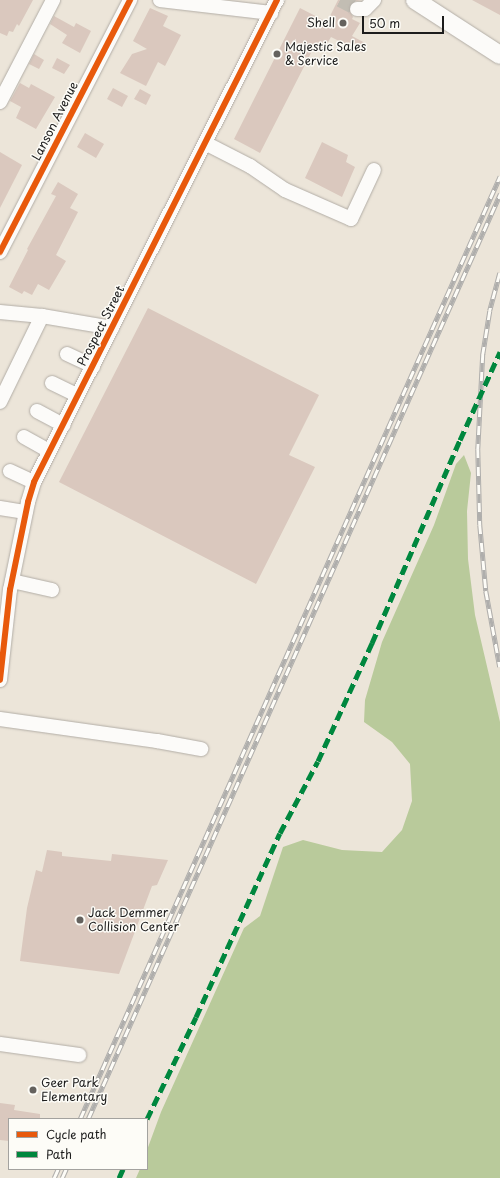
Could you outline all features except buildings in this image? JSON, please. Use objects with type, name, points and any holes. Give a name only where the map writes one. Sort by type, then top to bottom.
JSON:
[{"type":"main road","points":[[415,0],[500,55]]},
{"type":"street","points":[[0,102],[53,0]]},
{"type":"street","name":"Lanson Avenue","points":[[0,252],[130,0]]},
{"type":"street","points":[[160,0],[274,6]]},
{"type":"street","points":[[357,9],[365,8],[374,0]]},
{"type":"street","name":"Prospect Street","points":[[0,680],[2,637],[26,512],[34,482],[274,6]]},
{"type":"street","points":[[205,143],[250,166],[285,190],[351,219],[374,170]]},
{"type":"street","points":[[0,312],[42,316],[112,328]]},
{"type":"street","points":[[0,402],[42,316]]},
{"type":"street","points":[[67,354],[93,366]]},
{"type":"street","points":[[52,383],[78,396]]},
{"type":"street","points":[[37,411],[63,425]]},
{"type":"street","points":[[24,437],[49,451]]},
{"type":"street","points":[[10,471],[34,482]]},
{"type":"street","points":[[0,508],[26,512]]},
{"type":"street","points":[[12,581],[52,590]]},
{"type":"street","points":[[0,719],[157,741],[201,749]]},
{"type":"street","points":[[0,1044],[79,1055]]},
{"type":"green space","points":[[464,455],[471,473],[467,511],[468,559],[475,615],[500,722],[500,1178],[136,1178],[140,1170],[148,1170],[148,1147],[161,1112],[244,928],[260,916],[283,847],[303,840],[342,850],[382,852],[402,830],[412,801],[410,764],[392,742],[364,722],[365,700],[382,642],[434,525],[456,464]]},
{"type":"tunnel","points":[[340,0],[357,9]]},
{"type":"railway","points":[[80,1118],[500,176]]},
{"type":"railway","points":[[88,1118],[500,194]]},
{"type":"railway","points":[[500,273],[490,311],[483,354],[478,449],[480,525],[486,591],[500,667]]},
{"type":"railway","points":[[54,1178],[58,1170]]},
{"type":"railway","points":[[62,1178],[66,1170]]},
{"type":"marked path","points":[[147,1118],[196,1017],[280,833],[318,761],[372,643],[500,352]]},
{"type":"marked path","points":[[119,1178],[123,1170]]},
{"type":"cycle path","points":[[0,252],[130,0]]},
{"type":"cycle path","points":[[0,680],[10,590],[28,502],[34,482],[277,0]]},
{"type":"place","name":"Shell","points":[[343,23]]},
{"type":"place","name":"Majestic Sales & Service","points":[[277,54]]},
{"type":"place","name":"Jack Demmer Collision Center","points":[[80,920]]},
{"type":"place","name":"Geer Park Elementary","points":[[33,1090]]}]
